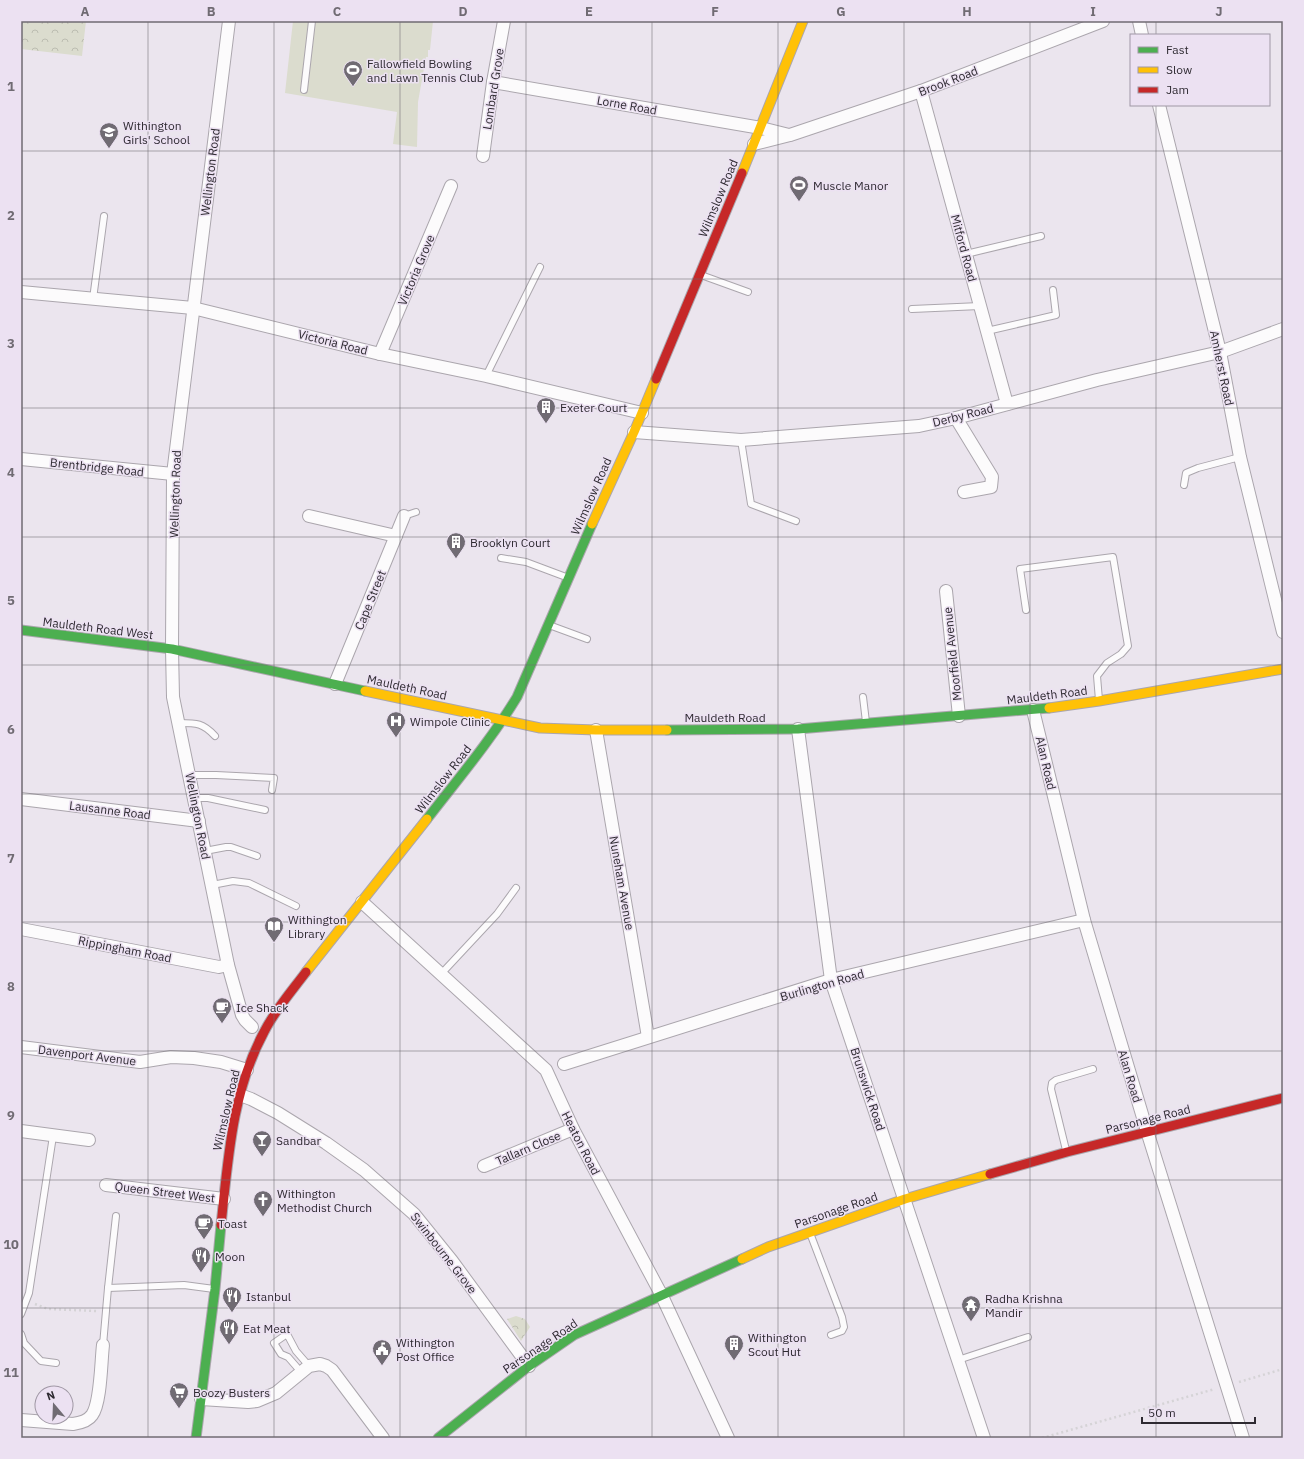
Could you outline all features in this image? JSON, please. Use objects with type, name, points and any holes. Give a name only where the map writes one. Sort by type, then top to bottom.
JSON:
[{"type":"street","name":"Wellington Road","points":[[229,21],[173,474],[173,697],[228,965],[242,1016],[252,1027]]},
{"type":"street","name":"Lombard Grove","points":[[483,156],[493,82],[504,21]]},
{"type":"street","name":"Wilmslow Road","points":[[196,1438],[215,1289],[228,1155],[240,1095],[247,1070],[263,1033],[277,1009],[503,720],[517,697],[568,577],[634,432],[761,128],[803,21]]},
{"type":"street","name":"Brook Road","points":[[754,144],[790,135],[921,91],[1104,21]]},
{"type":"street","points":[[1139,21],[1142,34]]},
{"type":"street","name":"Lorne Road","points":[[493,82],[761,128]]},
{"type":"street","name":"Mitford Road","points":[[921,91],[1007,404]]},
{"type":"street","name":"Amherst Road","points":[[1160,106],[1220,352],[1240,457],[1283,632]]},
{"type":"street","points":[[761,128],[790,135]]},
{"type":"street","name":"Victoria Grove","points":[[380,354],[451,186]]},
{"type":"street","name":"Victoria Road","points":[[21,292],[193,308],[380,354],[486,376],[642,413]]},
{"type":"street","name":"Derby Road","points":[[634,432],[741,440],[919,426],[956,418],[1097,380],[1220,352],[1283,329]]},
{"type":"street","points":[[956,418],[992,477],[991,487],[964,492]]},
{"type":"street","name":"Brentbridge Road","points":[[21,460],[173,474]]},
{"type":"street","name":"Cape Street","points":[[335,684],[396,536],[410,514]]},
{"type":"street","points":[[309,516],[396,536]]},
{"type":"street","name":"Moorfield Avenue","points":[[946,591],[959,716]]},
{"type":"street","name":"Mauldeth Road West","points":[[21,630],[172,649]]},
{"type":"street","name":"Mauldeth Road","points":[[172,649],[540,728],[596,730],[798,729],[1033,710],[1099,701],[1283,669]]},
{"type":"street","name":"Alan Road","points":[[1033,710],[1084,920],[1147,1131],[1243,1438]]},
{"type":"street","name":"Brunswick Road","points":[[798,729],[832,980],[984,1438]]},
{"type":"street","name":"Nuneham Avenue","points":[[596,730],[648,1037]]},
{"type":"street","name":"Lausanne Road","points":[[21,799],[199,822]]},
{"type":"street","name":"Heaton Road","points":[[362,902],[546,1070],[573,1129],[661,1294],[728,1438]]},
{"type":"street","name":"Burlington Road","points":[[564,1064],[832,980],[1084,920]]},
{"type":"street","name":"Rippingham Road","points":[[21,929],[219,967],[228,965]]},
{"type":"street","name":"Davenport Avenue","points":[[21,1047],[140,1062],[171,1057],[194,1058],[222,1062],[247,1070]]},
{"type":"street","name":"Swinbourne Grove","points":[[240,1095],[278,1113],[326,1142],[364,1170],[414,1214],[452,1261],[529,1366]]},
{"type":"street","name":"Parsonage Road","points":[[438,1438],[529,1366],[574,1335],[661,1294],[768,1247],[810,1231],[905,1199],[1067,1152],[1283,1098]]},
{"type":"street","name":"Tallarn Close","points":[[484,1166],[573,1129]]},
{"type":"street","points":[[21,1131],[89,1140]]},
{"type":"street","name":"Queen Street West","points":[[106,1185],[224,1199]]},
{"type":"street","points":[[21,1420],[73,1424],[86,1420],[94,1413],[98,1401],[102,1345]]},
{"type":"street","points":[[202,1399],[248,1402],[257,1401],[276,1393],[305,1369],[320,1364],[332,1370],[383,1438]]},
{"type":"lane","points":[[304,90],[312,21]]},
{"type":"lane","points":[[93,299],[104,216]]},
{"type":"lane","points":[[966,254],[1041,236]]},
{"type":"lane","points":[[486,376],[540,267]]},
{"type":"lane","points":[[700,274],[748,292]]},
{"type":"lane","points":[[987,331],[1056,315],[1053,290]]},
{"type":"lane","points":[[912,309],[980,306]]},
{"type":"lane","points":[[741,440],[752,504],[796,521]]},
{"type":"lane","points":[[1184,485],[1186,473],[1198,468],[1240,457]]},
{"type":"lane","points":[[1026,610],[1020,569],[1113,557],[1128,646],[1121,654],[1107,663],[1098,676],[1099,701]]},
{"type":"lane","points":[[501,558],[526,562],[568,577]]},
{"type":"lane","points":[[548,625],[587,639]]},
{"type":"lane","points":[[862,697],[866,724]]},
{"type":"lane","points":[[178,724],[196,723],[207,727],[216,736]]},
{"type":"lane","points":[[190,775],[274,778],[272,790]]},
{"type":"lane","points":[[194,798],[208,798],[266,810]]},
{"type":"lane","points":[[205,851],[232,847],[257,856]]},
{"type":"lane","points":[[212,885],[233,881],[249,883],[296,906]]},
{"type":"lane","points":[[441,974],[497,914],[516,888]]},
{"type":"lane","points":[[1067,1152],[1051,1089],[1052,1083],[1056,1080],[1093,1068]]},
{"type":"lane","points":[[21,1314],[29,1293],[53,1136]]},
{"type":"lane","points":[[102,1345],[116,1216]]},
{"type":"lane","points":[[810,1231],[842,1317],[844,1327],[842,1331],[831,1335]]},
{"type":"lane","points":[[108,1288],[184,1285],[215,1289]]},
{"type":"lane","points":[[21,1334],[24,1343],[41,1361],[56,1363]]},
{"type":"lane","points":[[287,1334],[305,1369],[281,1354],[274,1343],[287,1334]]},
{"type":"lane","points":[[958,1360],[1028,1337]]},
{"type":"lane","points":[[288,1357],[296,1351]]},
{"type":"path","points":[[26,1299],[48,1309],[106,1311]]},
{"type":"path","points":[[1042,1438],[1283,1369]]},
{"type":"green space","points":[[21,21],[86,21],[82,56],[21,49]]},
{"type":"green space","name":"Fallowfield Bowling and Lawn Tennis Club","points":[[293,21],[433,21],[430,50],[428,50],[428,57],[426,57],[418,102],[417,147],[393,144],[397,112],[285,93]]},
{"type":"green space","points":[[516,1316],[525,1319],[530,1327],[521,1341],[507,1319]]},
{"type":"traffic: fast","points":[[427,819],[485,744],[517,697],[592,524]]},
{"type":"traffic: fast","points":[[21,630],[172,649],[365,691]]},
{"type":"traffic: fast","points":[[667,730],[798,729],[1049,708]]},
{"type":"traffic: fast","points":[[196,1438],[215,1289],[221,1225]]},
{"type":"traffic: fast","points":[[438,1438],[529,1366],[574,1335],[742,1259]]},
{"type":"traffic: slow","points":[[742,173],[803,21]]},
{"type":"traffic: slow","points":[[592,524],[634,432],[656,379]]},
{"type":"traffic: slow","points":[[1049,708],[1099,701],[1283,669]]},
{"type":"traffic: slow","points":[[365,691],[540,728],[667,730]]},
{"type":"traffic: slow","points":[[306,972],[427,819]]},
{"type":"traffic: slow","points":[[742,1259],[768,1247],[905,1199],[990,1174]]},
{"type":"traffic: jam","points":[[656,379],[742,173]]},
{"type":"traffic: jam","points":[[221,1225],[233,1126],[245,1078],[253,1055],[268,1024],[306,972]]},
{"type":"traffic: jam","points":[[990,1174],[1067,1152],[1283,1098]]},
{"type":"place","name":"Fallowfield Bowling and Lawn Tennis Club","points":[[353,87]]},
{"type":"place","name":"Withington Girls' School","points":[[109,149]]},
{"type":"place","name":"Muscle Manor","points":[[799,202]]},
{"type":"place","name":"Exeter Court","points":[[546,424]]},
{"type":"place","name":"Brooklyn Court","points":[[456,559]]},
{"type":"place","name":"Wimpole Clinic","points":[[396,738]]},
{"type":"place","name":"Withington Library","points":[[274,943]]},
{"type":"place","name":"Ice Shack","points":[[222,1024]]},
{"type":"place","name":"Sandbar","points":[[262,1157]]},
{"type":"place","name":"Withington Methodist Church","points":[[263,1217]]},
{"type":"place","name":"Toast","points":[[204,1240]]},
{"type":"place","name":"Moon","points":[[201,1273]]},
{"type":"place","name":"Istanbul","points":[[232,1313]]},
{"type":"place","name":"Radha Krishna Mandir","points":[[971,1322]]},
{"type":"place","name":"Eat Meat","points":[[229,1345]]},
{"type":"place","name":"Withington Scout Hut","points":[[734,1361]]},
{"type":"place","name":"Withington Post Office","points":[[382,1366]]},
{"type":"place","name":"Boozy Busters","points":[[179,1409]]}]
